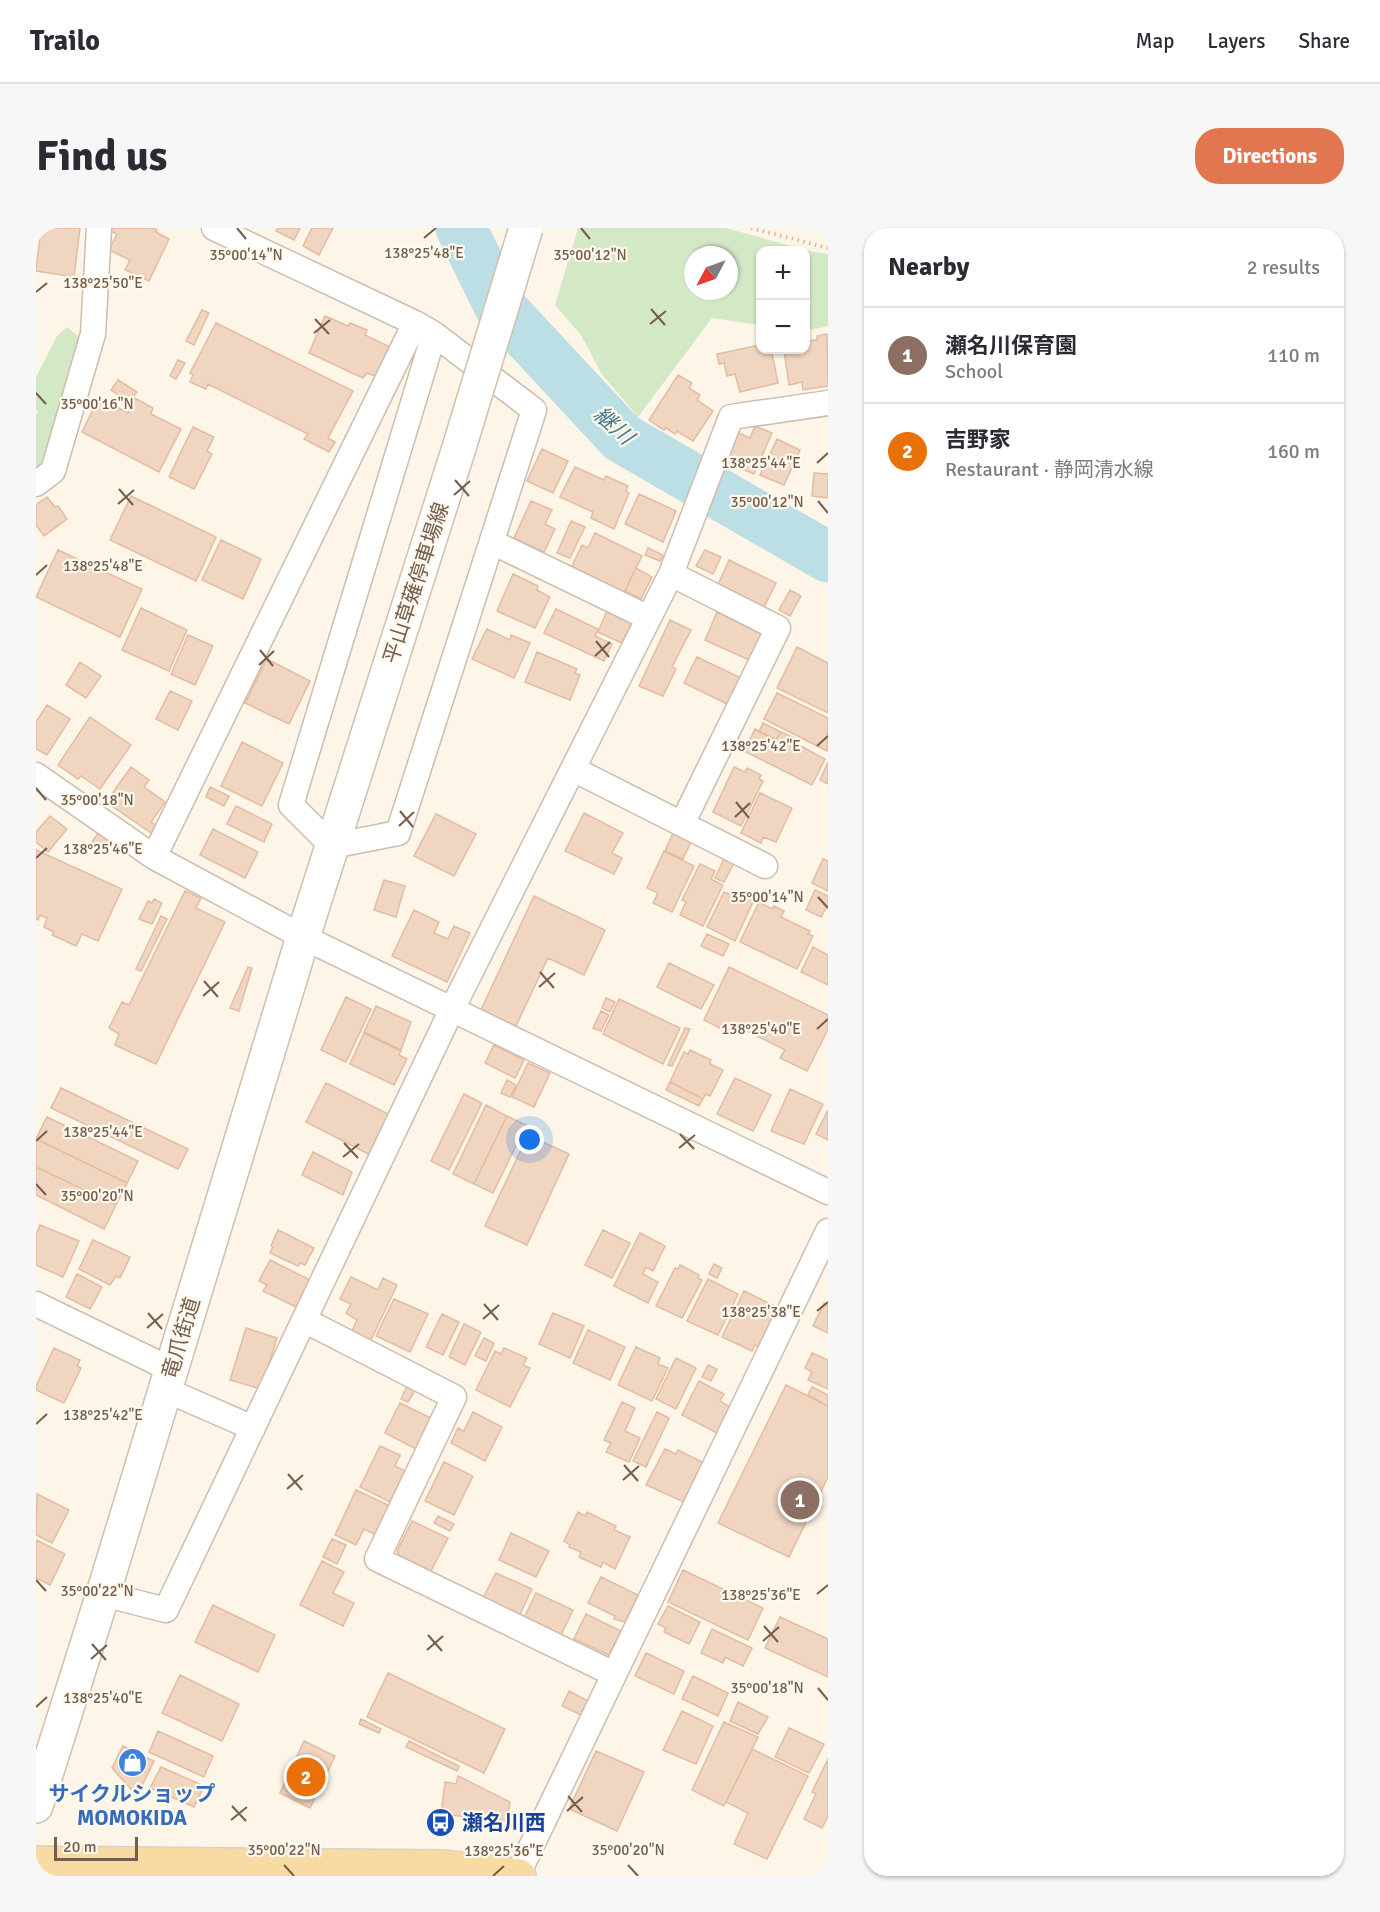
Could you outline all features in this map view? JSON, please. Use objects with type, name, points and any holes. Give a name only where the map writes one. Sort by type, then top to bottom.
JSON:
[{"type":"main road","name":"平山草薙停車場線","points":[[303,937],[458,451],[526,228]]},
{"type":"main road","name":"竜爪街道","points":[[36,1806],[169,1380],[303,937]]},
{"type":"main road","points":[[36,1863],[269,1871],[444,1867],[518,1876]]},
{"type":"street","points":[[36,484],[53,471],[93,334],[99,228]]},
{"type":"street","points":[[214,228],[425,329],[534,410],[398,833],[332,846],[291,805],[425,329]]},
{"type":"street","points":[[154,857],[425,329]]},
{"type":"street","points":[[103,1594],[166,1610],[452,1009],[671,574],[696,511],[712,461],[731,417],[828,403]]},
{"type":"street","points":[[492,542],[649,618]]},
{"type":"street","points":[[671,574],[778,628],[682,824]]},
{"type":"street","points":[[573,769],[765,866]]},
{"type":"street","points":[[36,775],[154,857],[303,937],[828,1192]]},
{"type":"street","points":[[518,1876],[828,1230]]},
{"type":"street","points":[[36,1304],[253,1428]]},
{"type":"street","points":[[304,1320],[454,1397],[377,1559],[614,1674]]},
{"type":"path","points":[[752,228],[828,248]]},
{"type":"green space","points":[[578,228],[726,228],[791,246],[756,246],[756,324],[712,318],[638,417],[601,373],[581,335],[555,305]]},
{"type":"green space","points":[[810,251],[828,254],[828,326],[810,330]]},
{"type":"green space","points":[[67,327],[79,337],[72,380],[44,466],[36,472],[36,415],[38,412],[36,410],[36,377],[57,336]]},
{"type":"building","points":[[41,228],[80,228],[74,277],[36,271]]},
{"type":"building","points":[[112,228],[153,228],[169,239],[149,281],[125,270],[130,260],[109,250],[117,234],[110,231]]},
{"type":"building","points":[[278,228],[300,228],[294,240],[276,231]]},
{"type":"building","points":[[312,228],[333,228],[319,255],[303,246]]},
{"type":"building","points":[[202,310],[209,313],[194,345],[186,341]]},
{"type":"building","points":[[325,316],[348,326],[350,323],[367,330],[365,335],[392,348],[378,377],[367,373],[363,378],[309,353]]},
{"type":"building","points":[[216,323],[353,391],[328,438],[335,442],[329,452],[304,439],[308,434],[208,384],[206,389],[190,382],[193,375],[190,373]]},
{"type":"building","points":[[827,334],[828,386],[803,390],[802,382],[789,385],[785,354],[810,354],[810,341],[817,340],[817,336]]},
{"type":"building","points":[[756,346],[756,354],[772,354],[778,383],[740,392],[735,374],[727,376],[724,363],[719,364],[717,354]]},
{"type":"building","points":[[178,360],[185,363],[176,379],[170,376]]},
{"type":"building","points":[[678,375],[692,383],[689,388],[700,395],[697,400],[713,411],[693,441],[677,431],[675,434],[666,428],[664,430],[649,420]]},
{"type":"building","points":[[118,380],[137,392],[129,402],[111,390]]},
{"type":"building","points":[[99,398],[128,413],[135,398],[153,408],[151,414],[181,429],[159,472],[82,432]]},
{"type":"building","points":[[755,426],[772,433],[754,474],[724,461],[737,432],[750,438]]},
{"type":"building","points":[[193,427],[214,437],[207,451],[212,454],[194,489],[169,477]]},
{"type":"building","points":[[777,439],[800,450],[784,485],[760,475]]},
{"type":"building","points":[[542,449],[568,461],[553,493],[527,481]]},
{"type":"building","points":[[575,467],[604,480],[606,476],[628,486],[626,491],[629,493],[614,529],[591,518],[593,512],[560,497]]},
{"type":"building","points":[[814,473],[828,474],[828,498],[812,496]]},
{"type":"building","points":[[639,494],[676,511],[663,542],[625,524]]},
{"type":"building","points":[[131,496],[216,537],[196,581],[110,540]]},
{"type":"building","points":[[47,497],[55,507],[58,506],[67,519],[44,536],[36,525],[36,505]]},
{"type":"building","points":[[531,501],[552,510],[545,524],[555,529],[544,552],[514,538]]},
{"type":"building","points":[[571,521],[585,527],[570,558],[557,553]]},
{"type":"building","points":[[595,533],[642,556],[623,594],[571,568],[582,545],[588,548]]},
{"type":"building","points":[[221,540],[261,559],[243,599],[202,580]]},
{"type":"building","points":[[648,548],[663,555],[660,561],[645,555]]},
{"type":"building","points":[[58,550],[142,589],[120,637],[36,597]]},
{"type":"building","points":[[705,550],[721,557],[713,574],[696,566]]},
{"type":"building","points":[[729,560],[776,583],[763,609],[717,587]]},
{"type":"building","points":[[636,568],[652,577],[641,599],[625,591]]},
{"type":"building","points":[[513,574],[538,586],[537,590],[550,597],[535,628],[497,611]]},
{"type":"building","points":[[790,590],[801,596],[790,616],[779,610]]},
{"type":"building","points":[[141,608],[187,630],[169,671],[122,650]]},
{"type":"building","points":[[556,609],[598,629],[595,636],[612,644],[604,661],[544,633]]},
{"type":"building","points":[[607,611],[632,622],[622,643],[598,632]]},
{"type":"building","points":[[717,612],[761,634],[749,660],[705,640]]},
{"type":"building","points":[[670,620],[691,630],[672,667],[676,669],[663,696],[639,686]]},
{"type":"building","points":[[487,629],[510,640],[511,635],[530,643],[514,678],[472,659]]},
{"type":"building","points":[[188,635],[213,646],[195,685],[171,674]]},
{"type":"building","points":[[797,647],[828,663],[828,713],[777,688]]},
{"type":"building","points":[[537,652],[577,669],[575,673],[580,675],[570,700],[525,682]]},
{"type":"building","points":[[697,657],[741,678],[729,705],[684,683]]},
{"type":"building","points":[[267,659],[310,681],[289,724],[245,703]]},
{"type":"building","points":[[80,662],[101,676],[86,698],[66,685]]},
{"type":"building","points":[[170,691],[192,701],[178,730],[156,719]]},
{"type":"building","points":[[777,693],[828,718],[827,751],[764,719]]},
{"type":"building","points":[[47,705],[70,719],[47,755],[36,749],[36,722]]},
{"type":"building","points":[[90,717],[131,745],[100,789],[81,776],[78,779],[58,765]]},
{"type":"building","points":[[763,723],[781,732],[776,740],[759,732]]},
{"type":"building","points":[[755,729],[776,740],[781,732],[799,740],[797,744],[825,759],[812,785],[744,751]]},
{"type":"building","points":[[242,742],[283,763],[262,806],[221,786]]},
{"type":"building","points":[[828,762],[828,784],[820,780]]},
{"type":"building","points":[[131,767],[149,780],[144,787],[165,802],[151,822],[159,828],[154,835],[106,802]]},
{"type":"building","points":[[734,767],[745,772],[747,768],[761,775],[759,779],[763,781],[741,826],[713,812]]},
{"type":"building","points":[[210,787],[229,796],[224,806],[206,797]]},
{"type":"building","points":[[760,793],[792,808],[776,842],[763,837],[761,843],[741,833]]},
{"type":"building","points":[[236,806],[272,824],[264,842],[227,824]]},
{"type":"building","points":[[584,813],[623,833],[612,853],[622,858],[614,874],[565,851]]},
{"type":"building","points":[[436,814],[476,834],[454,876],[414,856]]},
{"type":"building","points":[[50,816],[67,829],[48,852],[36,842],[36,832]]},
{"type":"building","points":[[213,829],[258,852],[245,878],[200,855]]},
{"type":"building","points":[[100,830],[114,840],[106,852],[92,842]]},
{"type":"building","points":[[673,833],[691,842],[683,859],[665,851]]},
{"type":"building","points":[[36,850],[122,889],[98,941],[82,934],[76,946],[52,935],[54,932],[44,927],[47,918],[40,915],[38,920],[36,919]]},
{"type":"building","points":[[664,851],[694,866],[672,912],[653,903],[658,893],[647,888]]},
{"type":"building","points":[[724,859],[734,863],[724,882],[715,878]]},
{"type":"building","points":[[823,859],[828,861],[828,891],[812,883]]},
{"type":"building","points":[[700,864],[715,871],[711,879],[723,885],[703,926],[680,915],[686,902],[682,900]]},
{"type":"building","points":[[384,880],[405,886],[396,917],[374,910]]},
{"type":"building","points":[[731,890],[754,900],[735,941],[707,927],[724,892],[729,894]]},
{"type":"building","points":[[815,890],[828,896],[828,904],[821,917],[806,910]]},
{"type":"building","points":[[185,891],[201,898],[196,908],[225,922],[156,1064],[115,1045],[119,1034],[109,1028],[122,1002],[129,1005]]},
{"type":"building","points":[[534,896],[605,930],[584,975],[548,958],[516,1026],[481,1010]]},
{"type":"building","points":[[154,899],[162,903],[152,924],[139,919],[148,901],[152,903]]},
{"type":"building","points":[[759,902],[772,909],[774,906],[784,911],[781,917],[810,931],[808,934],[813,936],[797,969],[740,942]]},
{"type":"building","points":[[414,910],[439,922],[434,933],[448,939],[454,926],[470,933],[447,982],[392,956]]},
{"type":"building","points":[[161,916],[167,919],[141,971],[136,969]]},
{"type":"building","points":[[707,934],[729,944],[723,956],[701,946]]},
{"type":"building","points":[[813,947],[828,955],[828,985],[801,972]]},
{"type":"building","points":[[669,963],[714,985],[701,1009],[657,987]]},
{"type":"building","points":[[248,967],[252,968],[239,1011],[230,1008]]},
{"type":"building","points":[[729,967],[828,1015],[828,1029],[807,1071],[780,1058],[785,1050],[733,1024],[728,1032],[704,1020]]},
{"type":"building","points":[[346,997],[371,1009],[346,1062],[321,1050]]},
{"type":"building","points":[[606,998],[615,1002],[610,1012],[602,1008]]},
{"type":"building","points":[[619,999],[680,1028],[663,1064],[603,1034]]},
{"type":"building","points":[[376,1006],[411,1022],[401,1050],[364,1032]]},
{"type":"building","points":[[601,1011],[609,1015],[601,1031],[593,1028]]},
{"type":"building","points":[[685,1028],[690,1029],[672,1066],[668,1065]]},
{"type":"building","points":[[364,1033],[401,1051],[399,1055],[407,1059],[394,1085],[350,1064]]},
{"type":"building","points":[[494,1045],[524,1060],[515,1078],[485,1063]]},
{"type":"building","points":[[690,1050],[711,1060],[710,1064],[723,1070],[710,1096],[706,1094],[703,1099],[670,1082],[684,1052],[688,1054]]},
{"type":"building","points":[[528,1063],[550,1073],[534,1107],[512,1097]]},
{"type":"building","points":[[735,1078],[771,1095],[753,1131],[717,1114]]},
{"type":"building","points":[[507,1080],[516,1085],[510,1097],[501,1093]]},
{"type":"building","points":[[670,1082],[703,1099],[699,1106],[666,1090]]},
{"type":"building","points":[[326,1083],[390,1115],[370,1155],[306,1122]]},
{"type":"building","points":[[61,1088],[188,1149],[178,1169],[51,1108]]},
{"type":"building","points":[[790,1089],[823,1104],[804,1144],[771,1131]]},
{"type":"building","points":[[464,1094],[482,1103],[449,1170],[431,1161]]},
{"type":"building","points":[[486,1105],[507,1116],[474,1184],[453,1174]]},
{"type":"building","points":[[828,1110],[828,1140],[816,1134]]},
{"type":"building","points":[[507,1116],[526,1125],[493,1193],[474,1184]]},
{"type":"building","points":[[47,1117],[138,1161],[127,1183],[36,1139]]},
{"type":"building","points":[[528,1135],[569,1154],[527,1245],[485,1226]]},
{"type":"building","points":[[36,1139],[127,1183],[116,1205],[36,1167]]},
{"type":"building","points":[[313,1152],[352,1172],[343,1195],[302,1175]]},
{"type":"building","points":[[36,1167],[116,1205],[104,1229],[36,1195]]},
{"type":"building","points":[[40,1225],[79,1241],[63,1277],[36,1265],[36,1235]]},
{"type":"building","points":[[278,1230],[314,1248],[305,1265],[300,1263],[298,1266],[270,1253]]},
{"type":"building","points":[[603,1230],[630,1243],[612,1278],[585,1265]]},
{"type":"building","points":[[640,1233],[665,1246],[653,1271],[646,1267],[643,1274],[658,1282],[648,1303],[614,1286]]},
{"type":"building","points":[[93,1240],[130,1257],[120,1278],[116,1276],[110,1285],[79,1269]]},
{"type":"building","points":[[270,1260],[312,1281],[298,1308],[263,1291],[267,1285],[259,1281]]},
{"type":"building","points":[[714,1264],[722,1268],[717,1278],[709,1274]]},
{"type":"building","points":[[680,1265],[699,1275],[698,1278],[702,1280],[682,1318],[656,1306],[675,1268],[678,1269]]},
{"type":"building","points":[[77,1274],[102,1287],[90,1309],[66,1297]]},
{"type":"building","points":[[351,1277],[378,1290],[383,1278],[397,1285],[371,1340],[352,1331],[357,1320],[346,1313],[351,1304],[340,1299]]},
{"type":"building","points":[[708,1279],[738,1294],[718,1335],[687,1321]]},
{"type":"building","points":[[744,1291],[777,1307],[775,1309],[779,1311],[761,1348],[755,1345],[752,1351],[722,1337]]},
{"type":"building","points":[[394,1299],[428,1314],[410,1352],[376,1336]]},
{"type":"building","points":[[824,1303],[828,1305],[828,1333],[813,1326]]},
{"type":"building","points":[[553,1313],[584,1326],[570,1358],[539,1344]]},
{"type":"building","points":[[442,1314],[459,1322],[443,1355],[426,1347]]},
{"type":"building","points":[[464,1324],[481,1332],[465,1365],[449,1357]]},
{"type":"building","points":[[246,1328],[277,1338],[261,1389],[230,1380]]},
{"type":"building","points":[[588,1330],[625,1347],[610,1380],[573,1363]]},
{"type":"building","points":[[484,1338],[494,1343],[486,1361],[475,1356]]},
{"type":"building","points":[[636,1347],[660,1358],[658,1364],[668,1368],[652,1401],[618,1385]]},
{"type":"building","points":[[54,1348],[80,1360],[77,1366],[81,1368],[64,1403],[36,1390]]},
{"type":"building","points":[[504,1348],[527,1358],[523,1365],[530,1368],[510,1407],[476,1390],[495,1351],[501,1354]]},
{"type":"building","points":[[812,1353],[828,1360],[828,1389],[808,1380],[812,1372],[805,1368]]},
{"type":"building","points":[[676,1358],[696,1368],[676,1409],[656,1399]]},
{"type":"building","points":[[708,1365],[717,1369],[711,1381],[702,1377]]},
{"type":"building","points":[[699,1381],[724,1394],[720,1401],[730,1407],[717,1433],[682,1415]]},
{"type":"building","points":[[786,1385],[828,1406],[828,1477],[789,1557],[718,1523]]},
{"type":"building","points":[[407,1386],[415,1390],[408,1402],[401,1399]]},
{"type":"building","points":[[812,1387],[828,1395],[828,1406],[808,1395]]},
{"type":"building","points":[[622,1402],[635,1408],[625,1431],[640,1438],[629,1462],[606,1452],[611,1443],[604,1440]]},
{"type":"building","points":[[400,1403],[433,1419],[418,1450],[385,1433]]},
{"type":"building","points":[[473,1412],[502,1427],[485,1461],[451,1443],[458,1428],[464,1431]]},
{"type":"building","points":[[657,1412],[669,1418],[646,1467],[633,1461]]},
{"type":"building","points":[[380,1446],[400,1455],[395,1466],[405,1471],[390,1502],[360,1487]]},
{"type":"building","points":[[665,1449],[676,1454],[678,1450],[704,1463],[684,1502],[646,1485]]},
{"type":"building","points":[[444,1462],[473,1476],[454,1515],[425,1501]]},
{"type":"building","points":[[356,1490],[390,1506],[376,1535],[364,1529],[356,1545],[335,1535]]},
{"type":"building","points":[[37,1494],[69,1510],[52,1543],[36,1535]]},
{"type":"building","points":[[578,1512],[585,1516],[587,1512],[616,1526],[614,1530],[630,1537],[615,1569],[603,1562],[601,1567],[579,1557],[581,1552],[569,1547],[570,1545],[564,1541]]},
{"type":"building","points":[[438,1516],[454,1524],[450,1531],[434,1523]]},
{"type":"building","points":[[412,1521],[448,1538],[431,1571],[400,1557],[397,1551]]},
{"type":"building","points":[[511,1533],[549,1551],[536,1577],[499,1560]]},
{"type":"building","points":[[332,1539],[346,1545],[337,1564],[323,1557]]},
{"type":"building","points":[[36,1540],[65,1554],[50,1585],[36,1578]]},
{"type":"building","points":[[322,1561],[344,1572],[333,1593],[354,1603],[343,1626],[300,1605]]},
{"type":"building","points":[[683,1570],[763,1608],[748,1640],[668,1602]]},
{"type":"building","points":[[496,1573],[532,1589],[519,1616],[483,1598]]},
{"type":"building","points":[[601,1577],[638,1595],[625,1622],[614,1619],[615,1616],[588,1603]]},
{"type":"building","points":[[536,1593],[573,1610],[561,1635],[524,1618]]},
{"type":"building","points":[[213,1605],[275,1635],[258,1672],[195,1642]]},
{"type":"building","points":[[668,1606],[700,1622],[689,1644],[664,1632],[666,1628],[658,1624]]},
{"type":"building","points":[[586,1614],[621,1631],[609,1655],[574,1639]]},
{"type":"building","points":[[780,1617],[828,1639],[828,1677],[765,1648]]},
{"type":"building","points":[[712,1629],[752,1648],[743,1666],[725,1657],[723,1663],[701,1653]]},
{"type":"building","points":[[646,1653],[684,1671],[674,1694],[635,1676]]},
{"type":"building","points":[[388,1673],[505,1729],[484,1773],[367,1717]]},
{"type":"building","points":[[180,1675],[239,1704],[222,1741],[162,1713]]},
{"type":"building","points":[[693,1676],[728,1693],[718,1716],[682,1699]]},
{"type":"building","points":[[569,1691],[590,1702],[583,1716],[562,1706]]},
{"type":"building","points":[[738,1702],[768,1717],[758,1734],[730,1721]]},
{"type":"building","points":[[682,1711],[713,1726],[696,1764],[663,1750]]},
{"type":"building","points":[[361,1719],[381,1729],[379,1733],[359,1724]]},
{"type":"building","points":[[724,1722],[758,1737],[724,1806],[692,1790]]},
{"type":"building","points":[[789,1728],[824,1744],[809,1773],[775,1757]]},
{"type":"building","points":[[158,1731],[213,1756],[204,1777],[149,1752]]},
{"type":"building","points":[[304,1741],[335,1756],[310,1808],[280,1793]]},
{"type":"building","points":[[409,1741],[459,1766],[457,1771],[406,1747]]},
{"type":"building","points":[[123,1746],[154,1761],[137,1796],[112,1768]]},
{"type":"building","points":[[752,1749],[808,1776],[767,1859],[734,1844],[748,1813],[726,1802]]},
{"type":"building","points":[[596,1751],[644,1772],[617,1831],[569,1809]]},
{"type":"building","points":[[828,1759],[828,1816],[822,1828],[804,1819],[816,1794],[812,1792]]},
{"type":"building","points":[[161,1767],[204,1786],[194,1807],[150,1788]]},
{"type":"building","points":[[458,1776],[510,1802],[507,1821],[441,1814],[445,1782],[456,1784]]},
{"type":"waterway","name":"継川","points":[[461,228],[500,307],[622,438],[828,557]]},
{"type":"place","name":"瀬名川保育園","points":[[800,1500]]},
{"type":"place","name":"サイクルショップ MOMOKIDA","points":[[132,1763]]},
{"type":"place","name":"吉野家","points":[[306,1777]]},
{"type":"place","name":"瀬名川西","points":[[441,1823]]}]
